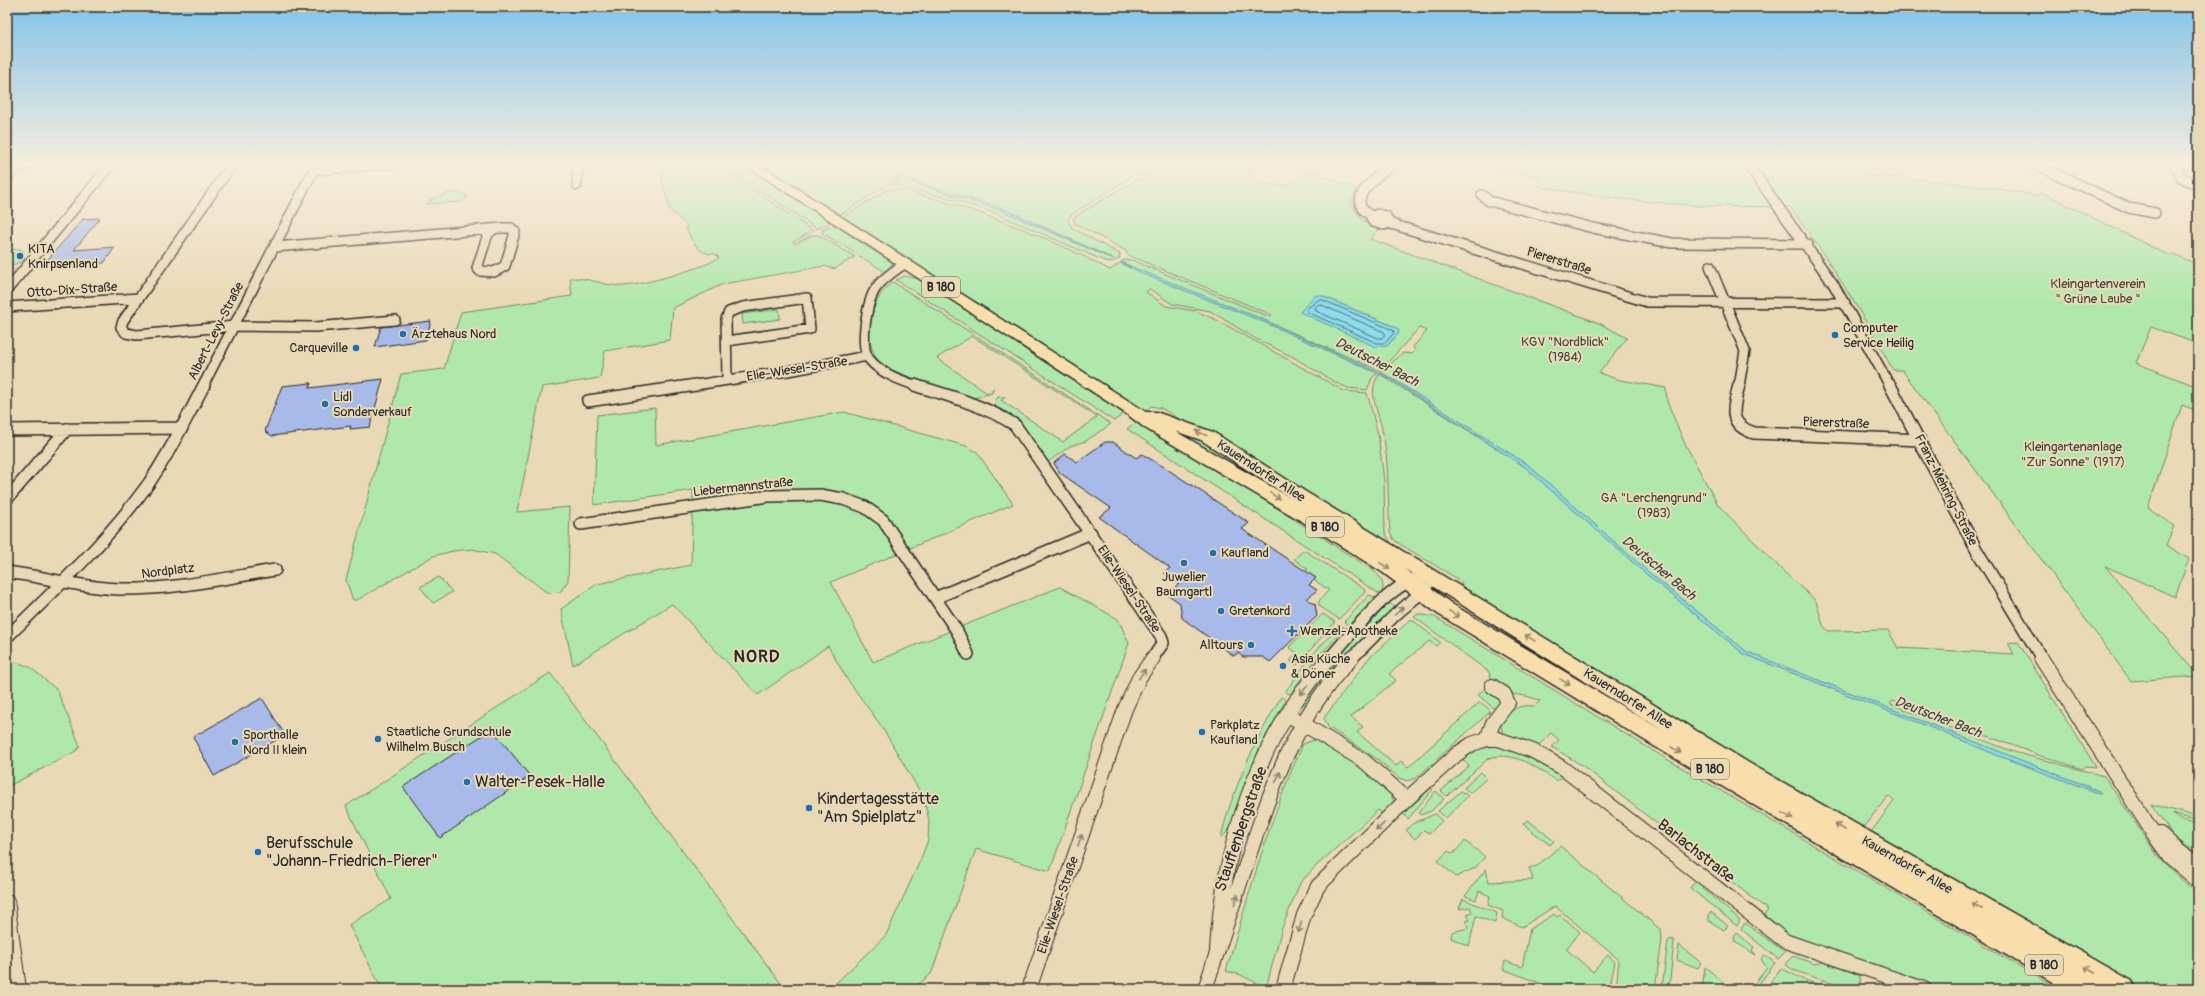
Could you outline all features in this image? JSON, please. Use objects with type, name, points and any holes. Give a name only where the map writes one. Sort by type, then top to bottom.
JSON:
[{"type":"main road","name":"Kauerndorfer Allee","points":[[820,209],[1134,411],[1178,441],[1309,517],[1406,581],[1424,584],[1445,609],[1656,738],[2086,989]]},
{"type":"main road","name":"Kauerndorfer Allee","points":[[1134,411],[1207,436],[1424,584],[2124,989]]},
{"type":"street","name":"Otto-Dix-Straße","points":[[7,290],[74,209]]},
{"type":"street","points":[[201,209],[123,321],[121,327],[126,333],[137,335],[234,326],[316,327],[395,320]]},
{"type":"street","name":"Albert-Levy-Straße","points":[[7,637],[64,582],[107,536],[149,482],[182,428],[294,209]]},
{"type":"street","name":"Piererstraße","points":[[1361,209],[1372,216],[1370,219],[1375,224],[1381,225],[1388,223],[1647,302],[1845,302]]},
{"type":"street","points":[[1522,209],[1593,228],[1672,243],[1808,244]]},
{"type":"street","name":"Franz-Mehring-Straße","points":[[1782,209],[1808,244],[1845,302],[1920,440],[1976,549],[2035,648],[2170,856],[2198,881]]},
{"type":"street","points":[[2137,209],[2155,213]]},
{"type":"street","points":[[275,247],[494,229],[511,228],[515,232],[505,266],[494,272],[480,271],[477,268],[488,234],[494,229]]},
{"type":"street","points":[[867,356],[865,336],[871,296],[876,289],[908,266]]},
{"type":"street","name":"Piererstraße","points":[[1710,266],[1745,351],[1744,365],[1733,412],[1734,418],[1743,429],[1758,434],[1920,440]]},
{"type":"street","name":"Otto-Dix-Straße","points":[[7,307],[140,298]]},
{"type":"street","name":"Elie-Wiesel-Straße","points":[[727,341],[810,329],[808,298],[743,307],[729,312],[726,319],[727,380]]},
{"type":"street","name":"Elie-Wiesel-Straße","points":[[588,401],[835,364],[867,356],[873,364],[903,381],[980,405],[1010,421],[1026,439],[1156,626],[1163,643],[1130,694],[1029,989]]},
{"type":"street","points":[[7,430],[182,428]]},
{"type":"street","points":[[7,499],[67,429]]},
{"type":"street","name":"Liebermannstraße","points":[[580,524],[766,496],[818,495],[844,499],[875,512],[883,520],[957,631],[968,654]]},
{"type":"street","points":[[935,598],[1091,533]]},
{"type":"street","name":"Nordplatz","points":[[64,582],[119,589],[139,589],[275,570]]},
{"type":"street","points":[[7,572],[64,582]]},
{"type":"street","name":"Stauffenbergstraße","points":[[1217,950],[1221,900],[1242,817],[1262,764],[1287,714],[1327,661],[1406,581]]},
{"type":"street","name":"Stauffenbergstraße","points":[[1205,989],[1217,950],[1235,903],[1262,816],[1280,772],[1303,723],[1324,691],[1344,666],[1424,584]]},
{"type":"street","points":[[1487,739],[1490,729],[1496,719],[1506,710],[1508,703],[1504,694],[1492,686]]},
{"type":"street","points":[[1283,989],[1304,915],[1311,897],[1324,879],[1407,799],[1364,761],[1287,714]]},
{"type":"street","name":"Barlachstraße","points":[[1407,799],[1457,754],[1472,744],[1487,739],[1510,742],[1533,751],[1561,767],[1785,942],[1924,989]]},
{"type":"street","name":"Franz-Mehring-Straße","points":[[2144,818],[2168,842],[2198,864]]},
{"type":"street","points":[[7,901],[19,989]]},
{"type":"green space","points":[[782,209],[813,231],[793,242],[795,244],[812,235],[819,235],[855,257],[834,269],[825,266],[723,284],[673,308],[670,340],[605,351],[600,378],[542,387],[517,512],[570,507],[568,581],[560,592],[548,593],[495,554],[472,549],[453,551],[433,556],[357,600],[353,600],[346,580],[401,374],[444,369],[461,312],[572,296],[570,278],[583,279],[615,286],[631,285],[656,280],[700,267],[719,258],[715,254],[709,254],[700,250],[686,229],[687,226],[670,210]]},
{"type":"green space","points":[[788,209],[812,209],[831,222],[817,229]]},
{"type":"green space","points":[[827,209],[849,209],[843,213],[835,215]]},
{"type":"green space","points":[[855,209],[969,209],[1060,245],[1110,270],[1124,260],[1132,260],[1270,317],[1272,315],[1128,255],[1126,251],[1074,223],[1074,218],[1086,209],[1354,209],[1367,223],[1380,228],[1370,239],[1599,323],[1627,338],[1599,373],[1620,380],[1666,388],[1667,401],[1684,442],[1718,505],[1785,573],[1816,601],[1823,625],[1828,631],[1888,630],[1898,648],[2014,654],[2008,643],[2018,642],[2096,767],[2086,766],[2083,769],[2041,756],[1893,701],[1890,704],[2014,752],[2104,776],[2159,858],[2198,895],[2198,968],[2192,989],[2137,989],[1905,857],[1871,832],[1894,801],[1888,796],[1860,831],[1464,593],[1461,582],[1456,578],[1395,541],[1390,533],[1385,442],[1373,393],[1376,380],[1380,374],[1525,467],[1645,573],[1744,654],[1935,729],[1999,756],[2101,794],[2099,791],[1747,652],[1647,571],[1528,465],[1381,372],[1403,353],[1412,354],[1415,350],[1413,347],[1427,331],[1419,328],[1380,371],[1262,319],[1161,280],[1264,322],[1378,373],[1372,378],[1367,390],[1348,388],[1336,383],[1293,357],[1256,339],[1210,311],[1172,304],[1150,289],[1146,292],[1166,306],[1196,311],[1217,320],[1344,391],[1367,393],[1378,434],[1384,480],[1385,533],[1391,543],[1460,586],[1161,408],[1151,406],[1146,411],[1140,409],[843,221],[846,215]],"holes":[[[1320,295],[1395,327],[1398,334],[1387,346]]]},
{"type":"green space","points":[[984,209],[1003,211],[1112,259],[1006,209],[1079,209],[1072,214],[1068,220],[1072,228],[1120,254],[1119,259],[1109,263]]},
{"type":"green space","points":[[1792,209],[2076,209],[2170,256],[2174,254],[2198,265],[2198,344],[2151,327],[2136,363],[2198,387],[2198,411],[2182,405],[2148,508],[2174,526],[2166,545],[2189,559],[2175,597],[2105,566],[2198,676],[2131,681],[1902,370],[1893,370],[1869,328],[1818,246]]},
{"type":"green space","points":[[835,225],[892,261],[891,268],[887,273],[822,233],[822,230]]},
{"type":"green space","points":[[20,249],[23,251],[24,259],[16,264],[7,265],[7,250]]},
{"type":"green space","points":[[905,276],[919,279],[1123,409],[1122,415],[1114,421],[896,280]]},
{"type":"green space","points":[[893,282],[1111,424],[1086,441],[1070,446],[1048,462],[1026,431],[1013,419],[996,409],[995,402],[998,397],[1006,397],[1001,400],[1063,442],[1097,417],[972,336],[937,358],[987,393],[994,388],[992,393],[970,399],[888,369],[878,360],[872,350],[870,328],[874,307],[879,297]]},
{"type":"green space","points":[[779,309],[780,319],[743,324],[742,314]]},
{"type":"green space","points":[[655,408],[656,445],[844,412],[966,446],[977,452],[1013,504],[831,582],[873,662],[1060,587],[1118,619],[1129,643],[1050,871],[976,849],[931,974],[913,989],[840,989],[836,983],[886,935],[928,840],[929,820],[923,797],[882,727],[847,679],[828,646],[758,695],[672,604],[573,665],[561,609],[597,584],[691,565],[693,490],[594,505],[597,415]]},
{"type":"green space","points":[[1135,423],[1145,423],[1374,571],[1379,576],[1383,585],[1381,595],[1127,429]]},
{"type":"green space","points":[[1191,437],[1195,437],[1364,542],[1189,440]]},
{"type":"green space","points":[[1304,550],[1364,589],[1365,592],[1339,619],[1319,606],[1319,601],[1329,590],[1314,580],[1316,578],[1306,572],[1308,569],[1294,559]]},
{"type":"green space","points":[[439,577],[452,592],[433,603],[420,587]]},
{"type":"green space","points":[[1369,595],[1379,599],[1366,614],[1360,614],[1348,625],[1344,622]]},
{"type":"green space","points":[[1389,603],[1394,607],[1345,656],[1307,706],[1303,704],[1341,653]]},
{"type":"green space","points":[[1323,614],[1335,622],[1297,665],[1290,661],[1297,653],[1289,647]]},
{"type":"green space","points":[[1418,614],[1435,617],[1655,752],[2058,989],[1940,989],[1817,948],[1787,935],[1763,917],[1768,910],[1583,766],[1552,747],[1559,740],[1551,733],[1536,748],[1503,734],[1500,722],[1508,714],[1519,707],[1535,706],[1540,701],[1504,691],[1498,687],[1493,681],[1489,672],[1414,617]]},
{"type":"green space","points":[[1411,619],[1440,642],[1436,646],[1429,641],[1389,674],[1396,680],[1351,717],[1363,727],[1357,732],[1396,766],[1401,761],[1408,767],[1480,702],[1489,709],[1490,712],[1416,778],[1407,781],[1399,778],[1377,759],[1328,727],[1324,718],[1368,659]]},
{"type":"green space","points":[[1340,625],[1345,628],[1318,657],[1290,694],[1285,692],[1313,654]]},
{"type":"green space","points":[[7,659],[30,667],[57,690],[80,746],[76,751],[7,787]]},
{"type":"green space","points":[[550,673],[785,989],[382,989],[349,925],[391,899],[346,806]]},
{"type":"green space","points":[[1484,689],[1487,689],[1502,697],[1497,711],[1478,695]]},
{"type":"green space","points":[[1281,697],[1286,700],[1260,747],[1229,831],[1221,837],[1238,783],[1262,731]]},
{"type":"green space","points":[[1314,740],[1320,741],[1363,768],[1384,786],[1391,795],[1394,803],[1384,815],[1378,810],[1314,868],[1300,883],[1282,928],[1266,988],[1241,975],[1226,971],[1280,799],[1303,744]]},
{"type":"green space","points":[[1494,746],[1516,750],[1562,773],[1562,777],[1556,781],[1533,766],[1516,758],[1498,756],[1489,758],[1447,796],[1441,791],[1469,766],[1462,759],[1476,750]]},
{"type":"green space","points":[[1481,772],[1487,778],[1470,793],[1464,788]]},
{"type":"green space","points":[[1431,788],[1433,789],[1408,819],[1403,814]]},
{"type":"green space","points":[[1436,791],[1444,799],[1431,811],[1421,815],[1418,813]]},
{"type":"green space","points":[[1461,791],[1468,796],[1446,818],[1438,811]]},
{"type":"green space","points":[[2151,804],[2198,817],[2198,821],[2172,814],[2182,820],[2198,824],[2198,854],[2174,837]]},
{"type":"green space","points":[[1435,814],[1442,821],[1429,834],[1424,830],[1415,839],[1406,830],[1412,824]]},
{"type":"green space","points":[[1528,820],[1554,841],[1550,845],[1523,824]]},
{"type":"green space","points":[[1465,841],[1485,857],[1475,868],[1456,877],[1438,861],[1448,851],[1453,854]]},
{"type":"green space","points":[[1560,846],[1661,930],[1662,940],[1655,989],[1616,989],[1619,960],[1555,906],[1522,927],[1502,918],[1503,911],[1488,905],[1490,896],[1479,891],[1476,900],[1465,896],[1486,869],[1489,882],[1533,880],[1529,868],[1537,866]]},
{"type":"green space","points":[[1697,879],[1704,885],[1702,888],[1740,920],[1737,926],[1690,888]]},
{"type":"green space","points":[[1463,899],[1497,913],[1495,923],[1476,916],[1469,946],[1451,938],[1452,932],[1468,928],[1466,921],[1470,920],[1467,914],[1472,912],[1470,907],[1459,909]]},
{"type":"green space","points":[[1711,912],[1728,926],[1724,930],[1708,920],[1710,917],[1708,916]]},
{"type":"green space","points":[[1554,914],[1557,917],[1560,915],[1580,932],[1566,949],[1593,972],[1608,955],[1615,962],[1610,986],[1601,985],[1600,989],[1555,989],[1503,969],[1505,961],[1522,967],[1530,929]]},
{"type":"green space","points":[[1745,923],[1785,952],[1778,959],[1741,929]]},
{"type":"green space","points":[[1737,933],[1754,947],[1752,950],[1756,955],[1735,942],[1734,937]]},
{"type":"green space","points":[[1671,939],[1674,941],[1669,989],[1662,988],[1668,941]]},
{"type":"green space","points":[[1679,945],[1701,963],[1698,968],[1677,960]]},
{"type":"green space","points":[[1764,955],[1775,963],[1755,989],[1742,989],[1746,984],[1751,988],[1767,968],[1761,959]]},
{"type":"green space","points":[[1793,956],[1815,964],[1823,962],[1857,974],[1860,977],[1861,989],[1849,989],[1793,970],[1785,964]]},
{"type":"green space","points":[[1705,967],[1732,989],[1702,989]]},
{"type":"green space","points":[[1781,968],[1802,979],[1832,989],[1765,989]]},
{"type":"water","points":[[998,209],[1006,209],[1114,259]]},
{"type":"water","points":[[1127,265],[1262,319],[1393,379],[1528,465],[1647,571],[1747,652],[2099,791],[2101,794],[1999,756],[1935,729],[1744,654],[1645,573],[1525,467],[1392,380],[1264,322],[1143,274]]},
{"type":"water","points":[[1320,295],[1395,327],[1399,330],[1398,334],[1387,346],[1376,347],[1300,312],[1314,296]]},
{"type":"building","points":[[100,218],[74,250],[115,247],[104,263],[42,266],[83,219]]},
{"type":"building","name":"Ärztehaus Nord","points":[[431,321],[426,340],[375,347],[381,327]]},
{"type":"building","name":"Lidl Sonderverkauf","points":[[383,379],[370,427],[350,429],[351,426],[272,436],[265,431],[282,386],[311,383],[309,388]]},
{"type":"building","name":"Kaufland","points":[[1105,442],[1113,442],[1136,458],[1142,454],[1164,467],[1249,523],[1242,529],[1316,578],[1309,585],[1317,590],[1307,599],[1315,604],[1317,616],[1270,662],[1263,657],[1243,657],[1238,653],[1234,656],[1182,618],[1180,603],[1167,594],[1179,584],[1164,573],[1170,568],[1099,517],[1111,508],[1060,473],[1054,463],[1065,454],[1077,462]]},
{"type":"building","name":"Sporthalle Nord II klein","points":[[262,698],[285,735],[214,776],[193,737]]},
{"type":"building","name":"Walter-Pesek-Halle","points":[[492,729],[530,776],[440,838],[403,787]]},
{"type":"waterway","name":"Deutscher Bach","points":[[1122,263],[1130,267]]},
{"type":"place","name":"KITA Knirpsenland","points":[[20,256]]},
{"type":"place","name":"Ärztehaus Nord","points":[[403,334]]},
{"type":"place","name":"Computer Service Heilig","points":[[1835,335]]},
{"type":"place","name":"Carqueville","points":[[356,348]]},
{"type":"place","name":"Lidl Sonderverkauf","points":[[325,404]]},
{"type":"place","name":"Kaufland","points":[[1213,553]]},
{"type":"place","name":"Juwelier Baumgartl","points":[[1184,563]]},
{"type":"place","name":"Gretenkord","points":[[1221,611]]},
{"type":"place","name":"Wenzel-Apotheke","points":[[1292,631]]},
{"type":"place","name":"Alltours","points":[[1251,645]]},
{"type":"place","name":"Asia Küche & Döner","points":[[1283,666]]},
{"type":"place","name":"Parkplatz Kaufland","points":[[1202,732]]},
{"type":"place","name":"Staatliche Grundschule Wilhelm Busch","points":[[378,739]]},
{"type":"place","name":"Sporthalle Nord II klein","points":[[235,742]]},
{"type":"place","name":"Walter-Pesek-Halle","points":[[467,782]]},
{"type":"place","name":"Kindertagesstätte \"Am Spielplatz\"","points":[[809,808]]},
{"type":"place","name":"Berufsschule \"Johann-Friedrich-Pierer\"","points":[[258,852]]},
{"type":"district","name":"NORD","points":[[757,656]]},
{"type":"park label","name":"Kleingartenverein \" Grüne Laube \"","points":[[2098,292]]},
{"type":"park label","name":"KGV \"Nordblick\" (1984)","points":[[1565,350]]},
{"type":"park label","name":"Kleingartenanlage \"Zur Sonne\" (1917)","points":[[2073,454]]},
{"type":"park label","name":"GA \"Lerchengrund\" (1983)","points":[[1654,506]]}]
